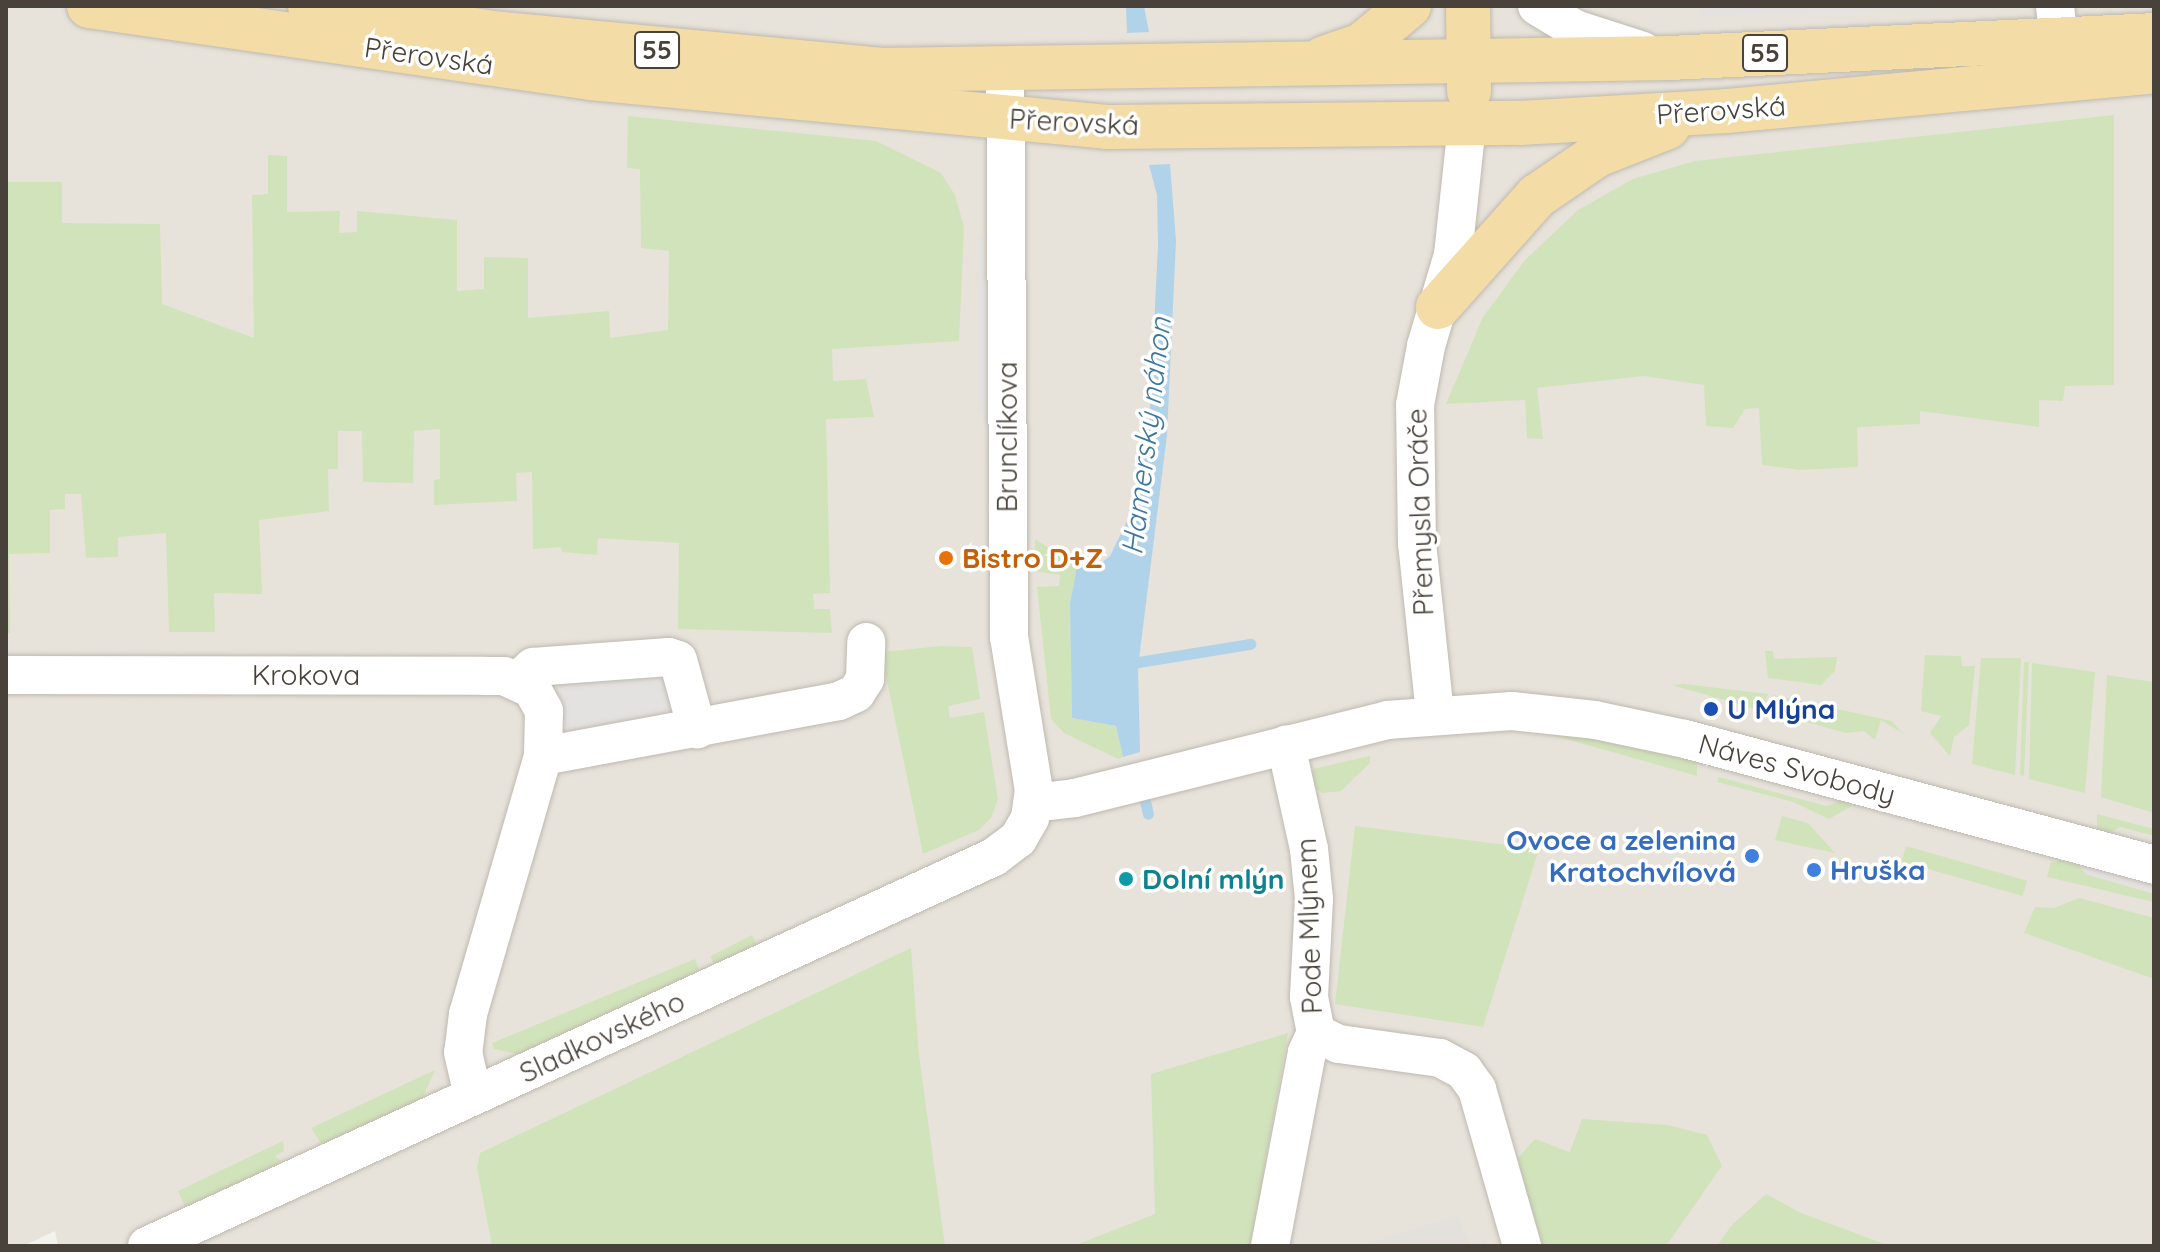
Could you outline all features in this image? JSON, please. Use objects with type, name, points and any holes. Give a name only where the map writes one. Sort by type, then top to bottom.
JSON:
[{"type":"main road","name":"Přerovská","points":[[89,6],[492,34],[859,69],[1005,70],[1669,58],[2154,35]]},
{"type":"main road","name":"Přerovská","points":[[310,6],[1006,119],[1107,127],[1467,123],[1726,111],[2059,41],[2154,71]]},
{"type":"main road","points":[[1278,66],[1339,55],[1362,45],[1409,6]]},
{"type":"main road","points":[[1467,123],[1470,62],[1468,6]]},
{"type":"main road","points":[[1438,307],[1512,221],[1564,176],[1628,141],[1726,111]]},
{"type":"street","points":[[1537,6],[1575,29],[1669,58]]},
{"type":"street","name":"Brunclíkova","points":[[1005,70],[1009,637],[1033,803]]},
{"type":"street","name":"Přemysla Oráče","points":[[1435,714],[1424,649],[1413,442],[1421,366],[1457,233],[1467,123]]},
{"type":"street","points":[[543,756],[812,708],[856,693],[865,679],[866,642]]},
{"type":"street","points":[[473,1096],[463,1052],[468,1014],[543,756],[544,711],[539,698],[518,681],[533,667],[669,657],[678,660],[697,729]]},
{"type":"street","name":"Krokova","points":[[6,675],[485,676],[518,681]]},
{"type":"street","name":"Náves Svobody","points":[[1033,803],[1435,714],[1512,711],[1634,727],[2154,865]]},
{"type":"street","name":"Pode Mlýnem","points":[[1270,1246],[1307,1052],[1316,1033],[1309,997],[1314,931],[1309,849],[1286,745]]},
{"type":"street","name":"Sladkovského","points":[[147,1246],[1005,852],[1025,827],[1033,803]]},
{"type":"street","points":[[1316,1033],[1339,1044],[1440,1058],[1464,1071],[1477,1089],[1522,1246]]},
{"type":"shaded area","points":[[6,6],[2154,6],[2154,1246],[58,1246],[55,1231],[23,1246],[6,1246]]},
{"type":"shaded area","points":[[1698,6],[2011,6],[1699,16]]},
{"type":"shaded area","points":[[977,235],[988,235],[988,413],[977,413]]},
{"type":"shaded area","points":[[677,670],[682,722],[553,733],[548,681]]},
{"type":"shaded area","points":[[2079,861],[2154,881],[2154,893],[2088,875]]},
{"type":"shaded area","points":[[1458,1215],[1471,1245],[1485,1239],[1488,1246],[1359,1246]]},
{"type":"green space","points":[[2114,115],[2114,385],[2065,386],[2063,401],[2039,400],[2039,427],[1920,411],[1920,424],[1857,427],[1858,467],[1801,470],[1762,465],[1759,408],[1745,409],[1733,428],[1706,426],[1704,385],[1644,376],[1537,388],[1543,439],[1527,438],[1525,400],[1446,404],[1483,317],[1525,260],[1578,210],[1633,179],[1695,161]]},
{"type":"green space","points":[[628,116],[876,141],[941,173],[955,195],[964,227],[959,341],[832,349],[833,381],[866,379],[874,417],[826,419],[830,593],[813,594],[814,609],[830,609],[832,633],[678,629],[679,543],[598,538],[597,555],[562,552],[561,547],[533,549],[532,472],[516,473],[517,501],[434,505],[434,480],[440,479],[440,429],[414,431],[413,483],[363,482],[362,431],[338,431],[338,469],[328,469],[329,511],[259,520],[262,594],[214,593],[215,632],[169,632],[166,533],[118,537],[118,557],[86,558],[81,494],[65,494],[65,509],[50,510],[50,553],[9,554],[10,633],[6,634],[6,182],[62,182],[62,223],[160,224],[162,304],[254,338],[252,195],[268,194],[268,155],[287,156],[287,212],[340,211],[339,233],[357,232],[357,211],[457,220],[457,291],[484,289],[484,257],[528,258],[528,318],[609,311],[610,338],[668,330],[669,251],[641,248],[640,169],[627,168]]},
{"type":"green space","points":[[1035,539],[1077,567],[1070,603],[1072,718],[1116,726],[1123,757],[1118,759],[1064,733],[1051,719],[1037,587],[1059,586],[1060,575],[1034,571]]},
{"type":"green space","points":[[941,646],[972,647],[980,699],[948,706],[950,718],[984,712],[998,799],[991,818],[979,830],[923,854],[881,652]]},
{"type":"green space","points":[[1765,651],[1773,651],[1774,659],[1837,657],[1835,671],[1821,685],[1768,678]]},
{"type":"green space","points":[[1925,655],[1961,656],[1962,666],[1975,666],[1969,725],[1954,737],[1950,756],[1930,733],[1941,716],[1921,711]]},
{"type":"green space","points":[[1981,658],[2021,658],[2015,775],[1972,764]]},
{"type":"green space","points":[[2024,662],[2029,662],[2024,776],[2020,775]]},
{"type":"green space","points":[[2032,663],[2095,672],[2085,793],[2029,779]]},
{"type":"green space","points":[[2107,675],[2154,682],[2154,813],[2101,797]]},
{"type":"green space","points":[[1672,685],[1768,694],[1762,711]]},
{"type":"green space","points":[[1773,695],[1892,721],[1902,733],[1881,720],[1875,740],[1864,731],[1846,733],[1795,719],[1796,705],[1774,698],[1769,714]]},
{"type":"green space","points":[[1541,732],[1616,741],[1697,761],[1697,776]]},
{"type":"green space","points":[[1370,756],[1370,763],[1341,791],[1322,793],[1312,786],[1313,769]]},
{"type":"green space","points":[[1719,777],[1826,806],[1844,800],[1852,806],[1829,819],[1793,802],[1717,782]]},
{"type":"green space","points":[[2097,814],[2154,829],[2154,836],[2120,827],[2106,835],[2097,830]]},
{"type":"green space","points":[[1782,816],[1808,823],[1835,853],[1775,840]]},
{"type":"green space","points":[[1355,826],[1539,849],[1483,1027],[1335,1004]]},
{"type":"green space","points":[[1906,846],[2027,881],[2023,896],[1902,861]]},
{"type":"green space","points":[[2073,860],[2086,874],[2154,894],[2154,902],[2047,877],[2051,862]]},
{"type":"green space","points":[[2079,898],[2154,918],[2154,979],[2024,933],[2035,907],[2054,908]]},
{"type":"green space","points":[[752,935],[757,945],[715,966],[710,956]]},
{"type":"green space","points":[[911,948],[919,1055],[945,1246],[492,1246],[477,1167],[480,1153]]},
{"type":"green space","points":[[695,959],[699,969],[694,974],[522,1055],[494,1049],[492,1043]]},
{"type":"green space","points":[[1288,1033],[1251,1246],[1073,1246],[1155,1214],[1151,1074]]},
{"type":"green space","points":[[435,1070],[422,1099],[322,1145],[311,1128]]},
{"type":"green space","points":[[1582,1119],[1668,1125],[1707,1135],[1722,1166],[1666,1246],[1543,1246],[1540,1242],[1510,1167],[1535,1139],[1570,1152]]},
{"type":"green space","points":[[283,1141],[284,1151],[275,1156],[282,1162],[186,1208],[178,1191]]},
{"type":"green space","points":[[1766,1194],[1801,1213],[1890,1246],[1717,1246],[1731,1226]]},
{"type":"water","points":[[1126,6],[1144,6],[1149,32],[1127,33]]},
{"type":"water","points":[[1170,164],[1176,241],[1167,435],[1138,667],[1140,752],[1123,757],[1116,726],[1072,718],[1070,603],[1077,567],[1093,569],[1110,556],[1130,515],[1142,448],[1148,449],[1158,244],[1157,195],[1149,165]]},
{"type":"waterway","points":[[1126,664],[1250,644]]},
{"type":"waterway","name":"Hamerský náhon","points":[[1145,801],[1148,814]]},
{"type":"place","name":"Bistro D+Z","points":[[946,558]]},
{"type":"place","name":"U Mlýna","points":[[1711,709]]},
{"type":"place","name":"Ovoce a zelenina Kratochvílová","points":[[1752,856]]},
{"type":"place","name":"Hruška","points":[[1814,870]]},
{"type":"place","name":"Dolní mlýn","points":[[1126,879]]}]
